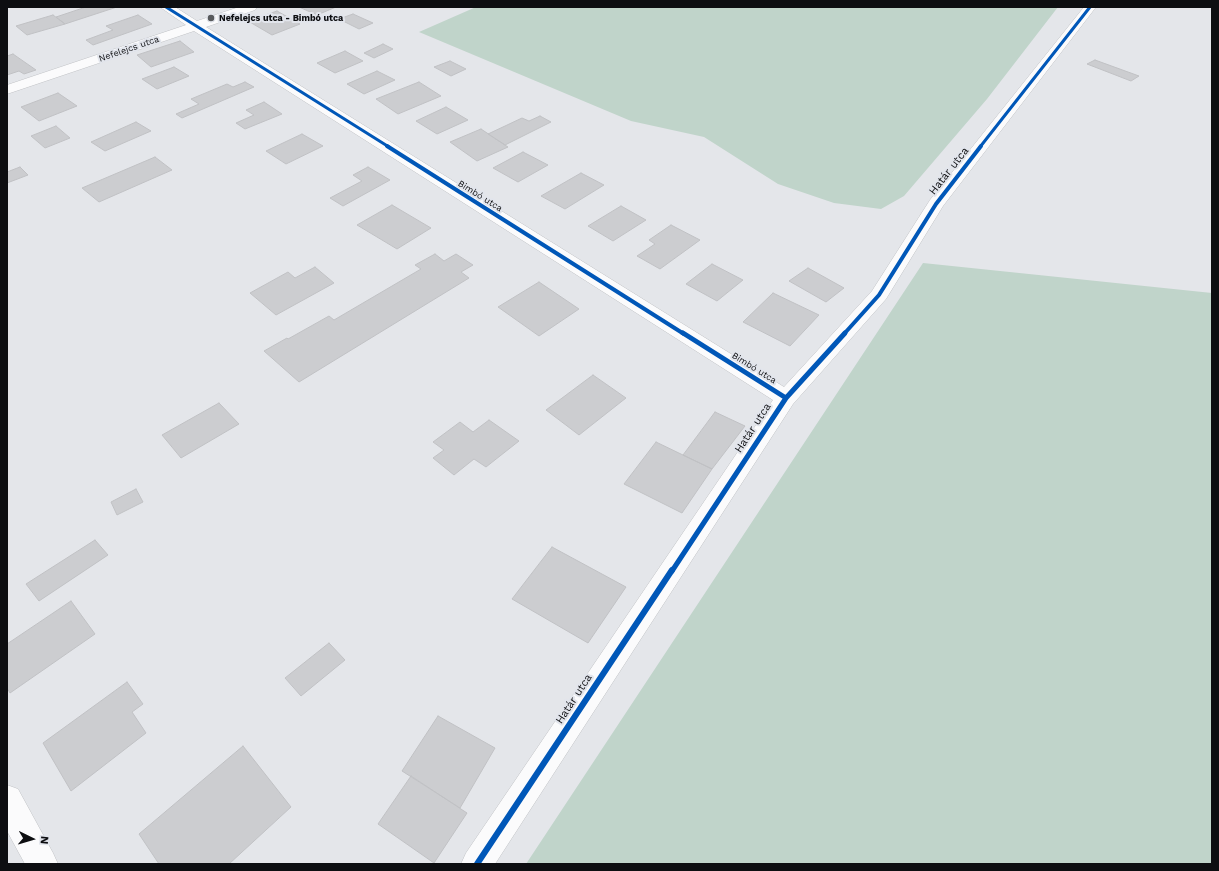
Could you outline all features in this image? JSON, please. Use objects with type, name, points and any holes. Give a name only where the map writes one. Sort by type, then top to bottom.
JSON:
[{"type":"street","name":"Bimbó utca","points":[[166,7],[786,398]]},
{"type":"street","name":"Nefelejcs utca","points":[[7,90],[251,7]]},
{"type":"street","name":"Határ utca","points":[[477,864],[786,398],[880,295],[936,204],[1090,7]]},
{"type":"street","points":[[7,800],[42,864]]},
{"type":"green space","points":[[476,7],[1058,7],[987,99],[904,196],[881,209],[834,203],[778,184],[704,137],[631,121],[419,32]]},
{"type":"green space","points":[[923,263],[1212,293],[1212,864],[526,864]]},
{"type":"building","points":[[86,7],[117,7],[65,24],[56,17]]},
{"type":"building","points":[[299,7],[336,7],[317,15]]},
{"type":"building","points":[[277,11],[300,24],[272,35],[248,21]]},
{"type":"building","points":[[353,14],[373,23],[359,29],[339,19]]},
{"type":"building","points":[[53,15],[65,24],[27,35],[16,26]]},
{"type":"building","points":[[138,15],[152,24],[93,45],[86,40],[113,30],[106,26]]},
{"type":"building","points":[[180,41],[194,52],[151,67],[137,55]]},
{"type":"building","points":[[383,44],[393,49],[374,58],[364,53]]},
{"type":"building","points":[[345,51],[363,61],[335,73],[317,63]]},
{"type":"building","points":[[13,54],[36,70],[24,74],[19,71],[7,75],[7,56]]},
{"type":"building","points":[[1095,60],[1139,76],[1131,81],[1087,64]]},
{"type":"building","points":[[450,61],[466,69],[451,76],[434,67]]},
{"type":"building","points":[[174,67],[189,76],[157,89],[142,79]]},
{"type":"building","points":[[377,71],[395,80],[364,94],[347,84]]},
{"type":"building","points":[[245,82],[254,87],[182,118],[176,114],[199,104],[191,99],[227,84],[233,87]]},
{"type":"building","points":[[419,82],[441,96],[398,114],[376,99]]},
{"type":"building","points":[[58,93],[77,106],[39,121],[21,107]]},
{"type":"building","points":[[264,102],[282,114],[245,129],[236,123],[254,115],[246,110]]},
{"type":"building","points":[[446,107],[468,120],[437,134],[416,121]]},
{"type":"building","points":[[540,116],[551,122],[505,145],[488,134],[522,118],[529,121]]},
{"type":"building","points":[[136,122],[151,131],[105,151],[91,142]]},
{"type":"building","points":[[56,126],[70,138],[45,148],[31,136]]},
{"type":"building","points":[[481,129],[508,147],[477,161],[450,142]]},
{"type":"building","points":[[302,134],[323,146],[286,164],[266,151]]},
{"type":"building","points":[[523,152],[548,165],[518,182],[493,168]]},
{"type":"building","points":[[155,157],[172,170],[99,202],[82,188]]},
{"type":"building","points":[[20,167],[28,175],[7,183],[7,172]]},
{"type":"building","points":[[368,167],[390,180],[343,206],[330,198],[362,181],[353,175]]},
{"type":"building","points":[[581,173],[604,185],[565,209],[541,196]]},
{"type":"building","points":[[392,205],[431,228],[397,249],[357,225]]},
{"type":"building","points":[[621,206],[646,220],[613,241],[588,226]]},
{"type":"building","points":[[671,225],[700,240],[660,269],[637,256],[655,244],[649,240]]},
{"type":"building","points":[[435,254],[444,261],[456,254],[473,265],[461,272],[469,278],[299,382],[264,351],[329,316],[334,320],[421,269],[415,265]]},
{"type":"building","points":[[712,264],[743,280],[717,301],[686,284]]},
{"type":"building","points":[[315,267],[334,283],[276,315],[250,293],[288,272],[295,278]]},
{"type":"building","points":[[808,268],[844,288],[826,302],[789,281]]},
{"type":"building","points":[[539,282],[579,309],[539,336],[498,307]]},
{"type":"building","points":[[773,293],[819,315],[790,346],[743,322]]},
{"type":"building","points":[[593,375],[626,398],[579,435],[546,410]]},
{"type":"building","points":[[219,403],[239,424],[181,458],[162,435]]},
{"type":"building","points":[[715,412],[745,426],[712,469],[683,455]]},
{"type":"building","points":[[489,420],[519,441],[486,467],[474,459],[454,475],[433,458],[444,450],[433,442],[460,422],[473,432]]},
{"type":"building","points":[[656,442],[712,469],[682,513],[624,484]]},
{"type":"building","points":[[136,489],[143,502],[117,515],[111,502]]},
{"type":"building","points":[[95,540],[108,555],[39,601],[26,584]]},
{"type":"building","points":[[552,547],[626,587],[588,643],[512,599]]},
{"type":"building","points":[[71,601],[95,634],[10,693],[7,688],[7,644]]},
{"type":"building","points":[[329,643],[345,660],[301,696],[285,678]]},
{"type":"building","points":[[127,682],[143,704],[132,712],[146,733],[71,791],[43,743]]},
{"type":"building","points":[[438,716],[495,748],[460,808],[402,771]]},
{"type":"building","points":[[243,746],[291,807],[229,864],[159,864],[139,834]]},
{"type":"building","points":[[411,776],[467,813],[434,863],[378,824]]},
{"type":"cycle path","points":[[166,7],[786,398]]},
{"type":"cycle path","points":[[477,864],[786,398],[879,295],[936,204],[1090,7]]},
{"type":"place","name":"Nefelejcs utca - Bimbó utca","points":[[211,18]]}]
